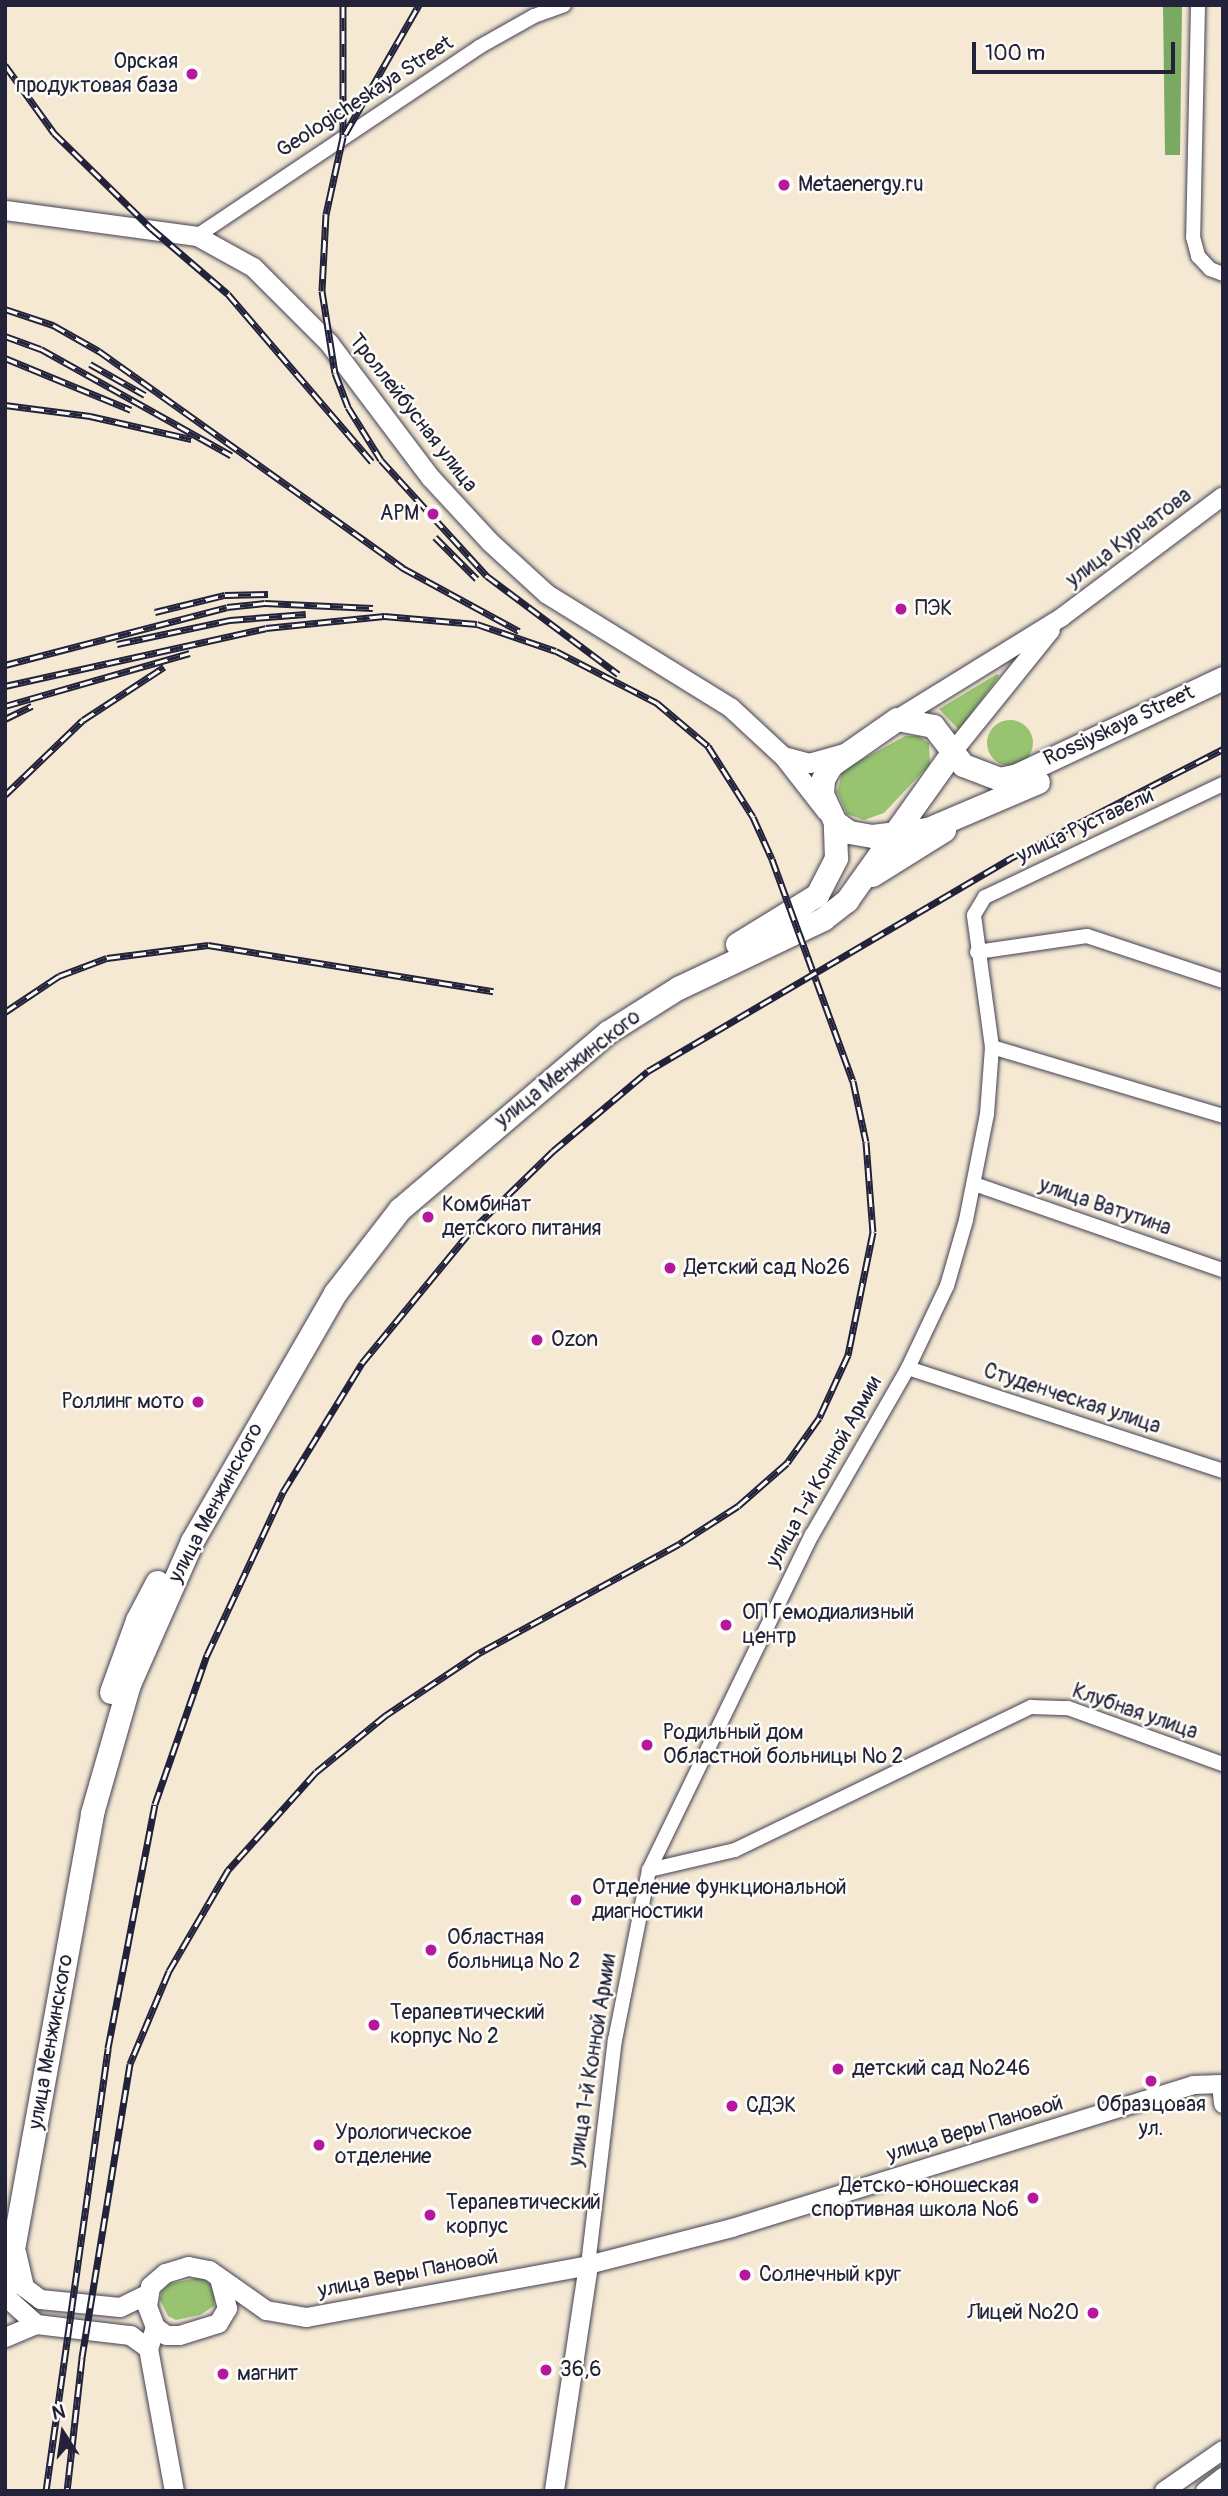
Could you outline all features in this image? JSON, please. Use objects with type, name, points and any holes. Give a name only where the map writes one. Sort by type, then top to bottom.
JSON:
[{"type":"main road","name":"Троллейбусная улица","points":[[5,210],[197,236],[225,249],[278,289],[329,343],[430,477],[547,594],[684,675],[730,707],[783,757],[832,818]]},
{"type":"main road","points":[[781,931],[817,895],[828,880],[836,858],[832,818],[823,779],[845,753],[897,719],[933,726],[951,754],[981,775],[1000,779],[1017,775],[1223,678]]},
{"type":"main road","name":"Rossiyskaya Street","points":[[1038,782],[1223,692]]},
{"type":"main road","points":[[783,757],[808,763],[845,753]]},
{"type":"main road","points":[[866,879],[895,831],[951,754]]},
{"type":"main road","points":[[832,818],[849,832],[872,836],[895,831],[928,829],[1038,782]]},
{"type":"main road","points":[[781,931],[823,919],[866,879],[932,836],[1038,782]]},
{"type":"main road","name":"улица Менжинского","points":[[5,2211],[77,1810],[115,1679],[137,1620],[178,1534],[285,1347],[362,1234],[436,1160],[585,1036],[673,979],[781,931]]},
{"type":"main road","name":"улица Менжинского","points":[[5,2294],[92,1813],[130,1684],[192,1541],[335,1293],[400,1209],[608,1032],[678,988],[781,931]]},
{"type":"main road","points":[[15,2235],[24,2287],[40,2299],[120,2306],[147,2300]]},
{"type":"main road","points":[[12,2261],[25,2317]]},
{"type":"main road","name":"улица Веры Пановой","points":[[147,2300],[158,2276],[180,2267],[204,2268],[266,2310],[306,2317],[588,2265]]},
{"type":"main road","name":"улица 1-й Конной Армии","points":[[554,2491],[588,2265]]},
{"type":"main road","points":[[155,2327],[166,2335],[179,2335],[218,2323],[227,2308],[219,2278]]},
{"type":"main road","points":[[5,2294],[25,2317],[130,2335],[148,2348]]},
{"type":"main road","points":[[5,2337],[25,2317],[119,2319],[147,2300]]},
{"type":"main road","points":[[147,2300],[155,2327],[148,2348],[174,2491]]},
{"type":"main road","points":[[130,2335],[155,2327]]},
{"type":"street","name":"Geologicheskaya Street","points":[[197,236],[479,47],[534,16],[564,5]]},
{"type":"street","points":[[1198,5],[1193,237],[1198,256],[1210,269],[1223,274]]},
{"type":"street","name":"улица Курчатова","points":[[897,719],[1062,617],[1223,496]]},
{"type":"street","name":"улица Курчатова","points":[[951,754],[1062,617]]},
{"type":"street","name":"улица Руставели","points":[[974,915],[985,897],[1223,784]]},
{"type":"street","name":"улица 1-й Конной Армии","points":[[588,2265],[615,2040],[649,1870],[812,1535],[908,1368],[947,1286],[974,1184],[987,1114],[992,1047],[974,915]]},
{"type":"street","points":[[977,952],[1087,936],[1223,981]]},
{"type":"street","points":[[992,1047],[1223,1116]]},
{"type":"street","name":"улица Ватутина","points":[[974,1184],[1223,1270]]},
{"type":"street","name":"Студенческая улица","points":[[908,1368],[1223,1471]]},
{"type":"street","name":"Клубная улица","points":[[649,1870],[735,1850],[1031,1707],[1068,1708],[1223,1764]]},
{"type":"street","points":[[1222,2084],[1223,2104]]},
{"type":"street","name":"улица Веры Пановой","points":[[588,2265],[732,2228],[1193,2085],[1222,2084]]},
{"type":"street","points":[[1164,2491],[1223,2449]]},
{"type":"street","points":[[1205,2491],[1223,2477]]},
{"type":"green space","points":[[1163,5],[1182,5],[1180,155],[1165,155]]},
{"type":"green space","points":[[997,674],[999,676],[959,730],[939,709]]},
{"type":"green space","points":[[1010,720],[1026,727],[1033,743],[1026,759],[1010,766],[994,759],[987,743],[994,727]]},
{"type":"green space","points":[[905,736],[919,736],[929,743],[930,764],[884,813],[864,820],[847,814],[837,792],[843,770]]},
{"type":"green space","points":[[201,2277],[215,2288],[214,2306],[200,2315],[176,2320],[168,2316],[160,2300],[162,2291],[169,2284]]},
{"type":"railway","points":[[343,5],[343,137],[326,214],[322,291],[335,373],[348,407],[381,460],[487,576],[618,674]]},
{"type":"railway","points":[[345,134],[419,5]]},
{"type":"railway","points":[[5,65],[54,133],[151,228],[228,294],[372,462]]},
{"type":"railway","points":[[5,309],[53,325],[99,351],[403,568],[519,631]]},
{"type":"railway","points":[[5,336],[41,349],[231,455]]},
{"type":"railway","points":[[5,358],[131,410]]},
{"type":"railway","points":[[90,364],[145,395]]},
{"type":"railway","points":[[5,405],[90,416],[191,439]]},
{"type":"railway","points":[[435,537],[477,579]]},
{"type":"railway","points":[[155,612],[225,595],[268,594]]},
{"type":"railway","points":[[5,665],[227,607],[265,603],[373,608]]},
{"type":"railway","points":[[117,644],[230,620],[306,614]]},
{"type":"railway","points":[[5,686],[266,628],[384,616],[477,624],[556,651],[657,703],[708,746],[753,817],[772,859],[853,1081],[866,1142],[873,1232],[848,1355],[819,1418],[787,1463],[738,1506],[679,1544],[479,1653],[386,1715],[316,1772],[228,1870],[169,1971],[130,2064],[82,2358],[67,2491]]},
{"type":"railway","points":[[5,706],[190,653]]},
{"type":"railway","points":[[5,795],[83,720],[164,667]]},
{"type":"railway","points":[[5,719],[32,706]]},
{"type":"railway","points":[[46,2491],[108,2048],[155,1804],[207,1655],[283,1492],[362,1363],[470,1232],[553,1151],[648,1071],[1011,858],[1223,749]]},
{"type":"railway","points":[[5,1012],[59,976],[107,958],[208,945],[493,991]]},
{"type":"place","name":"Орская продуктовая база","points":[[192,74]]},
{"type":"place","name":"Metaenergy.ru","points":[[784,185]]},
{"type":"place","name":"АРМ","points":[[433,514]]},
{"type":"place","name":"ПЭК","points":[[901,609]]},
{"type":"place","name":"Комбинат детского питания","points":[[428,1217]]},
{"type":"place","name":"Детский сад №26","points":[[670,1268]]},
{"type":"place","name":"Ozon","points":[[537,1340]]},
{"type":"place","name":"Роллинг мото","points":[[198,1402]]},
{"type":"place","name":"ОП Гемодиализный центр","points":[[726,1625]]},
{"type":"place","name":"Родильный дом Областной больницы № 2","points":[[647,1745]]},
{"type":"place","name":"Отделение функциональной диагностики","points":[[576,1900]]},
{"type":"place","name":"Областная больница № 2","points":[[431,1950]]},
{"type":"place","name":"Терапевтический корпус № 2","points":[[374,2025]]},
{"type":"place","name":"детский сад №246","points":[[838,2069]]},
{"type":"place","name":"Образцовая ул.","points":[[1151,2081]]},
{"type":"place","name":"СДЭК","points":[[732,2106]]},
{"type":"place","name":"Урологическое отделение","points":[[319,2145]]},
{"type":"place","name":"Детско-юношеская спортивная школа №6","points":[[1033,2198]]},
{"type":"place","name":"Терапевтический корпус","points":[[430,2215]]},
{"type":"place","name":"Солнечный круг","points":[[745,2275]]},
{"type":"place","name":"Лицей №20","points":[[1093,2313]]},
{"type":"place","name":"36,6","points":[[546,2370]]},
{"type":"place","name":"магнит","points":[[223,2374]]}]
